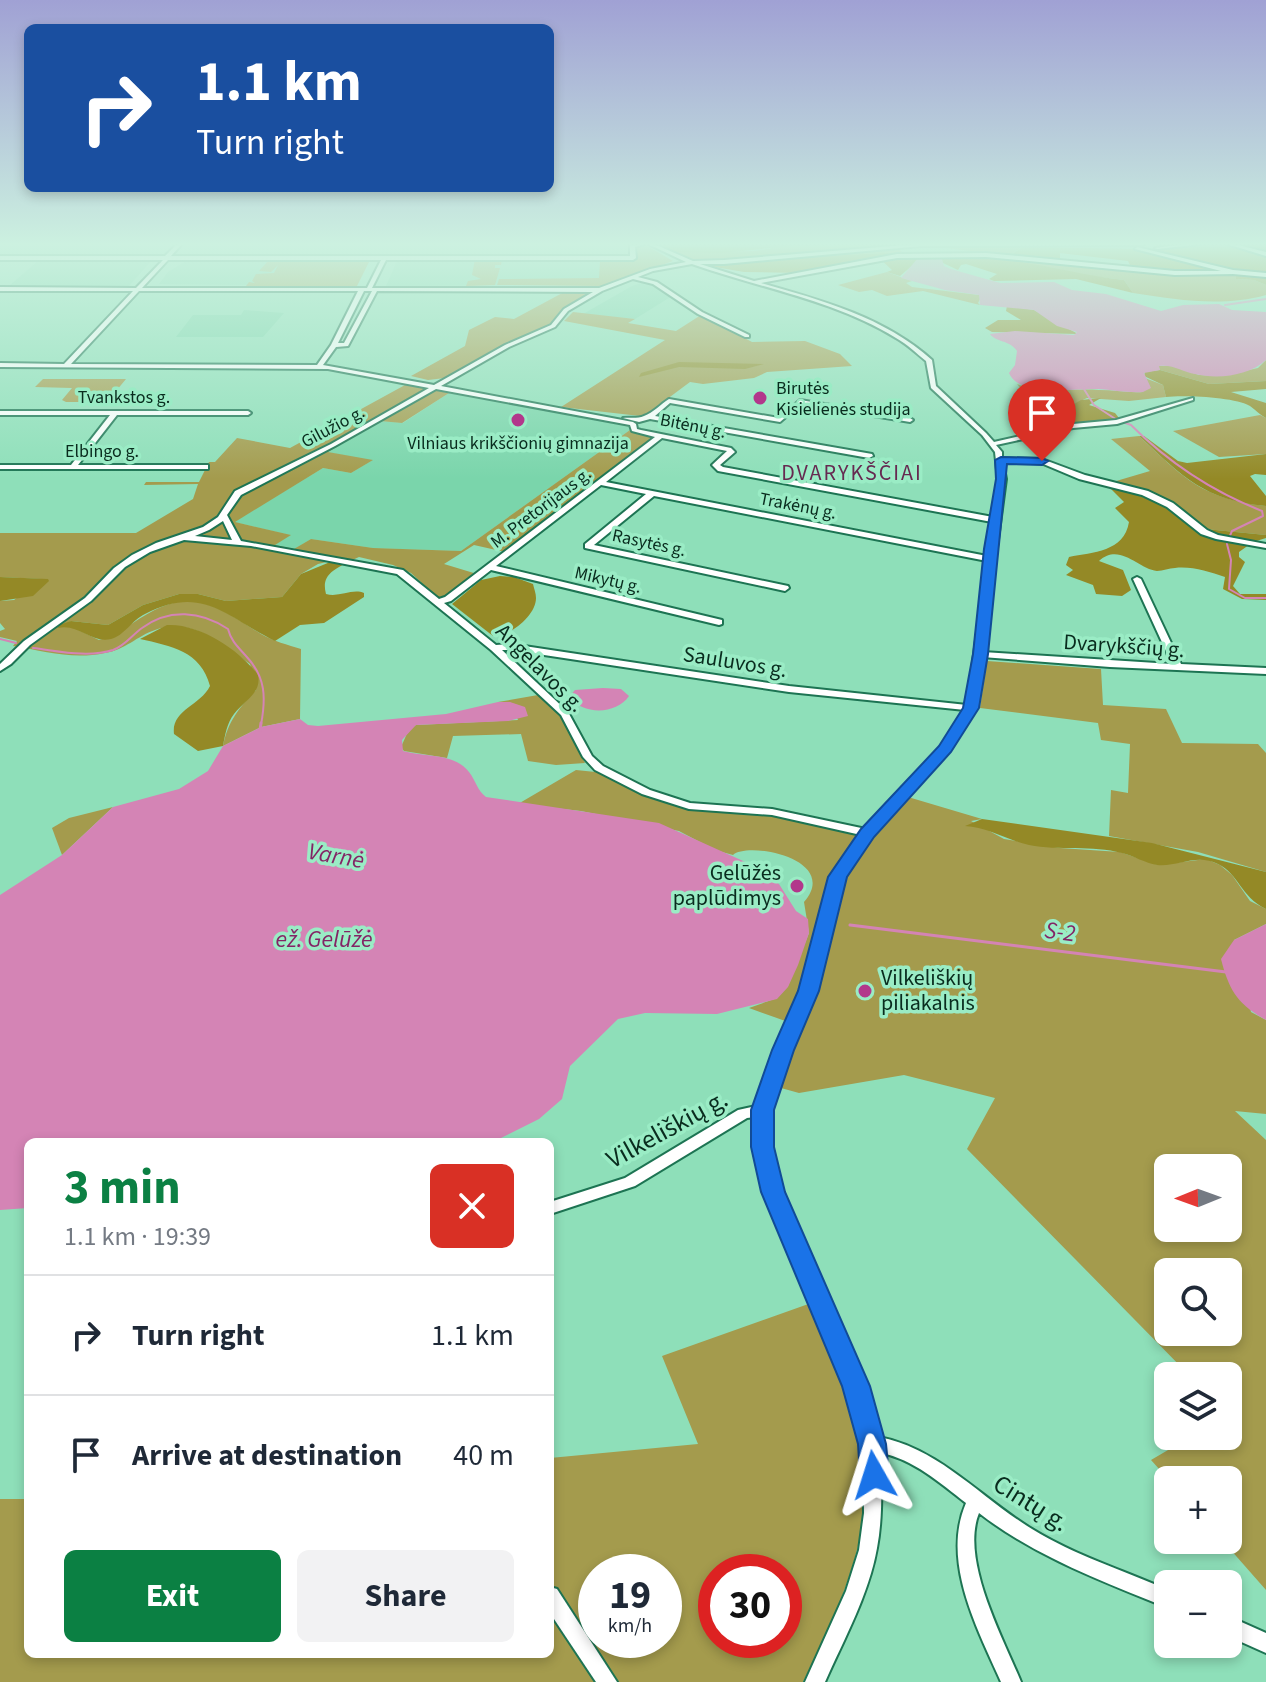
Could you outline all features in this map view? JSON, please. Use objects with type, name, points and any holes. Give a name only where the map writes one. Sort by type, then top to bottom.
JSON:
[{"type":"street","points":[[66,365],[106,322]]},
{"type":"street","points":[[319,366],[345,322]]},
{"type":"street","points":[[334,345],[346,345],[358,322]]},
{"type":"street","name":"Gilužio g.","points":[[0,668],[83,604],[136,554],[154,545],[194,534],[224,516],[226,506],[238,493],[333,445],[507,346],[556,322]]},
{"type":"street","points":[[719,322],[747,336]]},
{"type":"street","points":[[815,1682],[855,1593],[868,1550],[873,1513],[872,1444],[856,1386],[773,1192],[762,1147],[762,1110],[808,991],[834,885],[847,860],[945,749],[971,708],[1002,479],[1001,460],[993,444],[933,387],[929,361],[924,355],[869,322]]},
{"type":"street","points":[[343,326],[356,326]]},
{"type":"street","name":"Bitėnų g.","points":[[0,365],[319,366],[560,410],[636,422],[650,417],[869,456]]},
{"type":"street","points":[[993,444],[1005,444],[1028,434],[1117,422],[1191,399]]},
{"type":"street","points":[[650,417],[669,401],[780,420],[800,402],[910,420]]},
{"type":"street","name":"Tvankstos g.","points":[[0,413],[248,413]]},
{"type":"street","points":[[73,467],[115,413]]},
{"type":"street","name":"Bitėnų g.","points":[[636,422],[636,431],[729,449],[731,452],[716,466],[721,469],[995,520]]},
{"type":"street","name":"M. Pretorijaus g.","points":[[439,602],[490,567],[661,436]]},
{"type":"street","points":[[1001,460],[1042,461],[1082,477],[1145,493],[1170,505],[1208,534],[1266,546]]},
{"type":"street","name":"Elbingo g.","points":[[0,467],[205,467]]},
{"type":"street","name":"Trakėnų g.","points":[[601,483],[989,559]]},
{"type":"street","name":"Rasytės g.","points":[[652,493],[588,546],[785,588]]},
{"type":"street","points":[[224,516],[238,543]]},
{"type":"street","name":"Angelavos g.","points":[[178,537],[238,543],[391,568],[410,579],[494,648],[565,714],[595,765],[646,792],[689,806],[772,812],[868,833]]},
{"type":"street","name":"Mikytų g.","points":[[490,567],[719,622]]},
{"type":"street","points":[[1137,579],[1178,668]]},
{"type":"street","name":"Sauluvos g.","points":[[494,648],[503,646],[569,655],[789,689],[971,708]]},
{"type":"street","name":"Dvarykščių g.","points":[[980,654],[1266,671]]},
{"type":"street","name":"Vilkeliškių g.","points":[[554,1207],[630,1182],[743,1114],[762,1110]]},
{"type":"street","name":"Cintų g.","points":[[872,1444],[896,1448],[1027,1536],[1154,1593]]},
{"type":"street","points":[[976,1499],[964,1528],[965,1546],[987,1627],[1011,1682]]},
{"type":"street","points":[[554,1602],[607,1682]]},
{"type":"street","points":[[1242,1632],[1266,1643]]},
{"type":"shaded area","points":[[187,322],[276,322],[263,337],[176,337]]},
{"type":"shaded area","points":[[484,322],[551,322],[445,378],[428,380],[411,376],[465,346],[469,330]]},
{"type":"shaded area","points":[[572,322],[629,322],[676,331],[689,322],[715,322],[752,342],[805,341],[840,354],[852,366],[767,372],[754,378],[703,384],[690,382],[640,416],[561,407],[665,340]]},
{"type":"shaded area","points":[[994,322],[1057,322],[1078,334],[992,332],[985,328]]},
{"type":"shaded area","points":[[1266,360],[1266,381],[1209,384],[1160,370],[1158,366],[1172,366],[1199,375],[1223,376],[1258,368]]},
{"type":"shaded area","points":[[679,362],[764,364],[745,369],[679,367],[639,377],[641,373]]},
{"type":"shaded area","points":[[1160,370],[1209,384],[1266,381],[1266,389],[1231,392],[1266,403],[1266,418],[1243,403],[1197,397],[1166,397],[1163,385],[1144,376],[1145,372]]},
{"type":"shaded area","points":[[1145,378],[1163,385],[1166,397],[1129,401],[1087,398],[1072,405],[1031,402],[1017,384],[1047,390],[1143,392]]},
{"type":"shaded area","points":[[43,379],[126,379],[107,402],[66,402],[62,400],[72,388],[35,387]]},
{"type":"shaded area","points":[[405,385],[449,393],[402,423],[380,421],[328,452],[373,460],[351,473],[323,468],[235,522],[291,535],[275,545],[294,549],[311,539],[373,548],[461,551],[630,430],[656,437],[505,552],[474,545],[444,564],[477,574],[447,597],[437,597],[411,573],[359,557],[348,562],[335,560],[318,564],[301,574],[282,597],[226,601],[198,594],[179,594],[143,605],[108,625],[71,621],[64,626],[99,640],[164,606],[191,601],[215,607],[266,636],[301,649],[300,719],[261,727],[223,746],[235,715],[256,690],[250,664],[206,635],[182,627],[169,627],[155,630],[112,651],[81,656],[13,646],[17,641],[0,637],[0,631],[5,629],[0,623],[0,601],[14,600],[41,579],[0,577],[0,533],[136,533],[193,499],[198,484],[144,485],[146,482],[199,482],[209,462],[215,462],[237,438],[290,448]]},
{"type":"shaded area","points":[[449,393],[629,426],[630,430],[461,551],[373,548],[311,539],[295,549],[274,545],[290,535],[234,522],[323,468],[351,473],[371,461],[327,452],[380,421],[403,423]]},
{"type":"shaded area","points":[[1101,398],[1089,405],[1115,413],[1119,418],[1083,425],[1059,422],[1039,411],[1031,402],[1072,405],[1081,400]]},
{"type":"shaded area","points":[[1260,415],[1266,418],[1266,454],[1219,457],[1173,431]]},
{"type":"shaded area","points":[[1139,436],[1195,484],[1225,498],[1266,506],[1266,535],[1195,528],[1146,496],[1106,484],[1150,471],[1111,439]]},
{"type":"shaded area","points":[[1139,436],[1144,436],[1178,461],[1187,463],[1266,454],[1266,475],[1250,476],[1266,496],[1266,506],[1226,499],[1210,492],[1168,463]]},
{"type":"shaded area","points":[[1106,484],[1165,505],[1195,528],[1266,535],[1266,538],[1253,542],[1239,552],[1239,557],[1245,562],[1233,586],[1240,594],[1266,594],[1266,600],[1242,599],[1223,589],[1225,577],[1213,573],[1181,568],[1157,571],[1114,554],[1099,561],[1123,570],[1131,590],[1122,596],[1096,594],[1093,585],[1066,575],[1073,570],[1066,565],[1069,557],[1106,549],[1126,532],[1129,522],[1115,508],[1124,502]]},
{"type":"shaded area","points":[[335,560],[348,562],[327,578],[326,594],[359,592],[364,593],[364,597],[324,623],[300,625],[275,641],[213,607],[183,602],[140,617],[111,639],[98,639],[72,628],[58,628],[71,621],[108,625],[143,605],[179,594],[198,594],[226,601],[282,597],[301,574]]},
{"type":"shaded area","points":[[500,576],[533,584],[536,598],[527,618],[506,633],[493,636],[452,604],[481,580]]},
{"type":"shaded area","points":[[0,577],[49,581],[33,596],[0,601]]},
{"type":"shaded area","points":[[167,625],[192,628],[218,640],[241,656],[258,675],[255,692],[234,714],[223,746],[198,751],[174,734],[177,719],[210,686],[206,674],[192,658],[173,648],[140,639]]},
{"type":"shaded area","points":[[987,661],[1101,669],[1103,705],[1166,709],[1182,743],[1258,744],[1266,753],[1266,872],[1198,852],[1109,836],[1111,790],[1128,793],[1130,744],[1101,740],[1098,723],[980,708]]},
{"type":"shaded area","points":[[538,695],[562,717],[585,763],[556,765],[528,761],[521,734],[453,736],[447,758],[404,751],[401,747],[409,729],[416,725],[518,720],[510,702],[498,702]]},
{"type":"shaded area","points":[[576,770],[605,773],[674,806],[794,819],[873,835],[908,797],[982,819],[971,821],[1004,839],[1060,848],[1120,852],[1158,865],[1206,859],[1232,875],[1250,901],[1266,909],[1266,924],[1234,940],[1251,1012],[1266,1020],[1266,1114],[1235,1111],[1266,1140],[1266,1590],[1234,1554],[1242,1554],[1242,1466],[1156,1466],[1151,1460],[1168,1450],[1242,1450],[1242,1362],[1176,1362],[1161,1346],[1242,1346],[1242,1258],[1154,1258],[1154,1339],[967,1149],[995,1098],[904,1075],[799,1093],[781,1088],[783,1070],[802,1027],[749,1008],[777,998],[788,986],[809,933],[804,902],[812,887],[811,875],[802,865],[772,852],[742,851],[733,855],[715,850],[679,831],[581,811],[518,804]]},
{"type":"shaded area","points":[[113,807],[62,855],[52,828],[69,818]]},
{"type":"shaded area","points":[[982,819],[1152,843],[1266,872],[1266,909],[1250,898],[1231,873],[1210,861],[1157,865],[1111,851],[1029,845],[965,826]]},
{"type":"shaded area","points":[[814,1302],[858,1411],[865,1447],[867,1482],[857,1551],[834,1617],[803,1682],[0,1682],[0,1499],[24,1499],[24,1658],[554,1658],[554,1458],[698,1444],[662,1356]]},
{"type":"water","points":[[1052,322],[1266,322],[1266,360],[1243,373],[1224,376],[1204,376],[1159,366],[1160,370],[1144,373],[1151,388],[1143,392],[1036,389],[1015,381],[1009,373],[1015,365],[1017,351],[990,334],[1015,331],[1074,335],[1077,332]]},
{"type":"water","points":[[621,689],[629,696],[616,707],[599,710],[582,707],[569,697],[575,690]]},
{"type":"water","name":"ež. Gelūžė","points":[[510,702],[525,707],[528,716],[508,721],[416,725],[402,740],[403,751],[456,762],[469,772],[486,797],[659,823],[752,865],[779,884],[796,911],[808,919],[809,933],[788,987],[777,999],[717,1014],[645,1013],[618,1019],[570,1066],[562,1099],[539,1119],[501,1138],[24,1138],[24,1208],[0,1210],[0,895],[62,855],[113,807],[179,789],[208,771],[223,746],[261,727],[300,719],[308,725],[318,726],[446,714]]},
{"type":"water","points":[[1266,924],[1266,1020],[1241,1002],[1227,979],[1221,959],[1234,940]]},
{"type":"waterway","name":"S-2","points":[[1082,386],[1094,405],[1117,420]]},
{"type":"waterway","name":"S-2","points":[[1123,422],[1131,425],[1160,452],[1192,475],[1262,511],[1263,516],[1232,531],[1229,538]]},
{"type":"waterway","name":"S-2","points":[[1227,544],[1231,560],[1229,589],[1245,598],[1266,598]]},
{"type":"waterway","name":"Varnė","points":[[33,648],[73,653],[103,652],[117,648],[142,628],[163,617],[185,614],[207,618],[228,629],[253,664],[263,688],[261,725]]},
{"type":"waterway","name":"Varnė","points":[[0,639],[16,643]]},
{"type":"waterway","name":"Varnė","points":[[260,730],[261,723]]},
{"type":"waterway","name":"S-2","points":[[850,925],[1226,972]]},
{"type":"place","name":"Birutės Kisielienės studija","points":[[760,398]]},
{"type":"place","name":"Vilniaus krikščionių gimnazija","points":[[518,420]]},
{"type":"place","name":"Gelūžės paplūdimys","points":[[797,886]]},
{"type":"place","name":"Vilkeliškių piliakalnis","points":[[865,991]]},
{"type":"district","name":"DVARYKŠČIAI","points":[[852,473]]},
{"type":"route","points":[[874,1475],[872,1444],[856,1386],[773,1192],[762,1147],[762,1110],[783,1050],[805,1001],[838,877],[868,833],[945,749],[971,708],[1002,479],[1001,460],[1042,461]]}]
